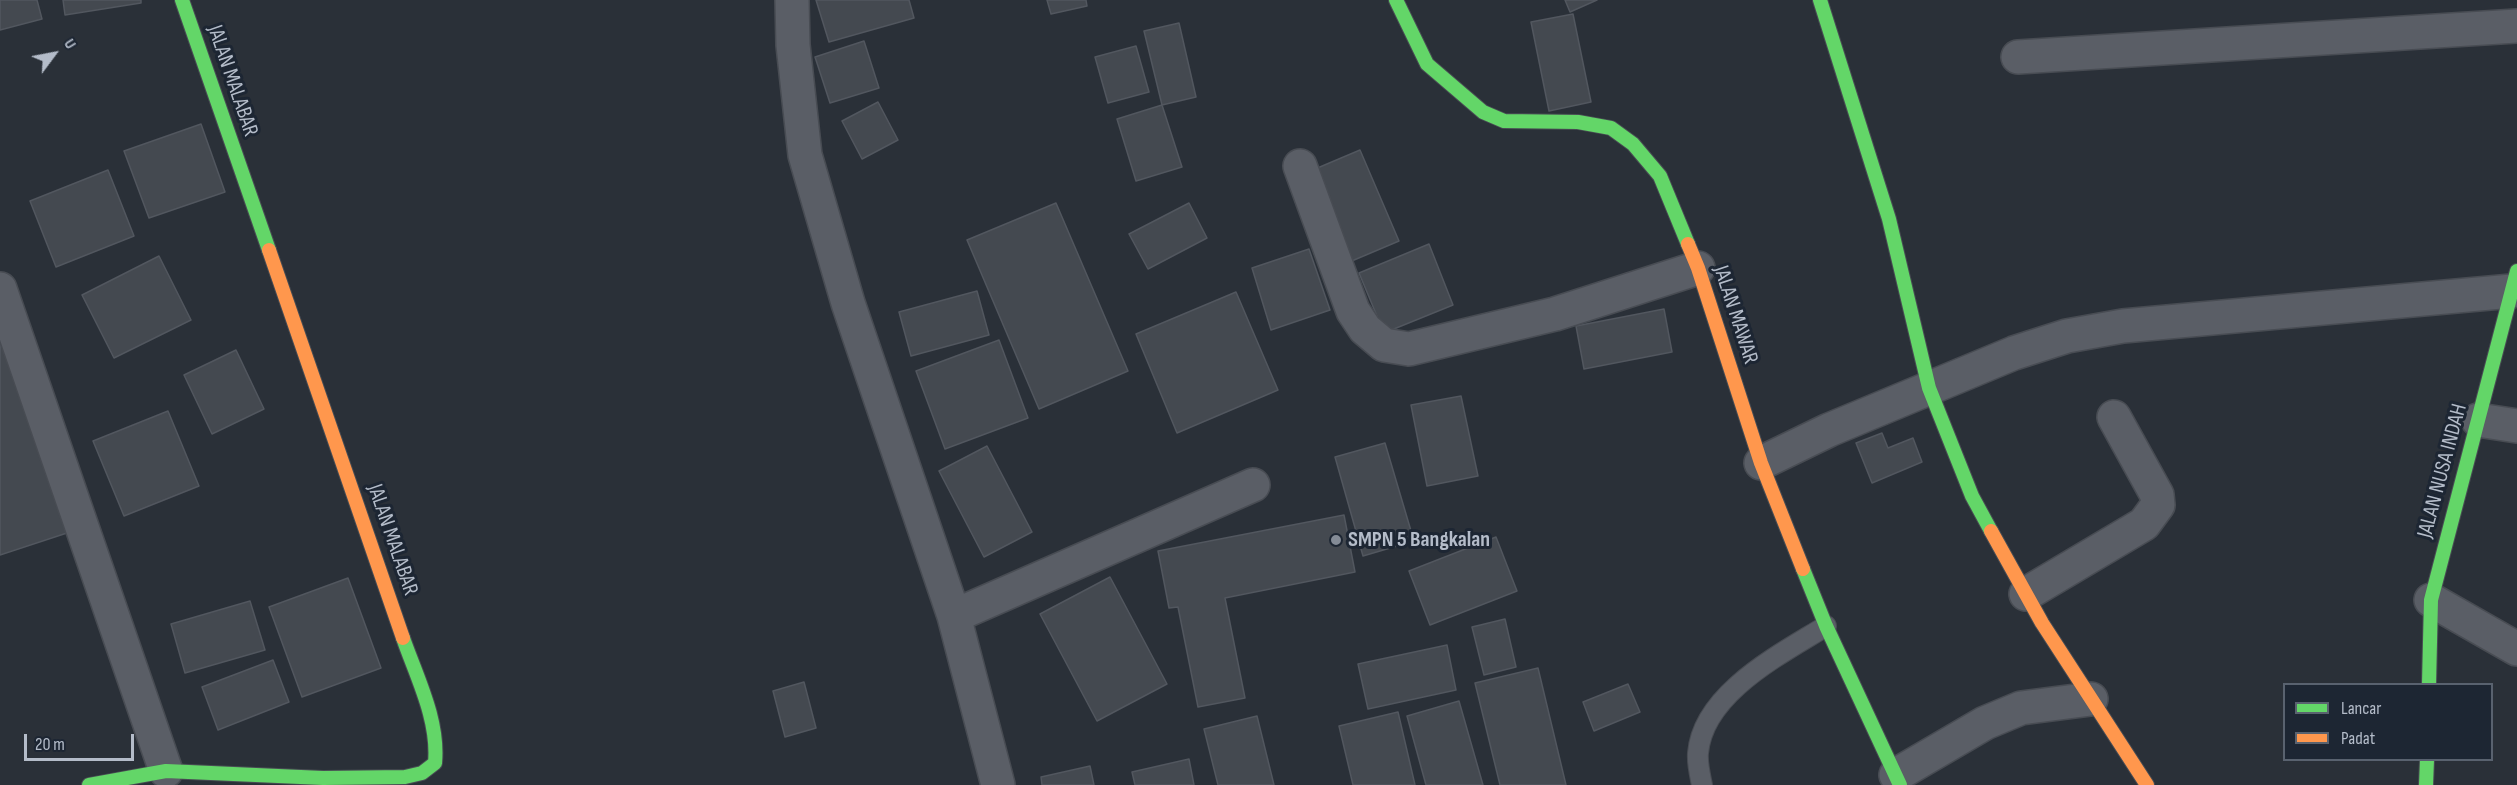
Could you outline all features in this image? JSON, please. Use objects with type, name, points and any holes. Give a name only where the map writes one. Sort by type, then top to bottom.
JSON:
[{"type":"street","name":"JALAN MALABAR","points":[[89,785],[166,771],[323,778],[405,777],[424,779],[435,764],[437,743],[433,723],[182,0]]},
{"type":"street","points":[[792,0],[793,45],[805,155],[848,303],[954,616],[998,785]]},
{"type":"street","name":"JALAN MAWAR","points":[[1396,0],[1427,64],[1483,112],[1504,121],[1578,122],[1611,128],[1633,144],[1660,176],[1698,268],[1761,463],[1826,626],[1898,780]]},
{"type":"street","points":[[1820,0],[1889,219],[1929,388],[1972,496],[2026,594],[2147,785]]},
{"type":"street","points":[[2018,57],[2517,26]]},
{"type":"street","points":[[1300,166],[1353,311],[1365,329],[1384,345],[1409,349],[1555,314],[1698,268]]},
{"type":"street","points":[[0,289],[166,771]]},
{"type":"street","points":[[1761,463],[1829,430],[1929,388],[2024,350],[2067,336],[2123,326],[2512,302]]},
{"type":"street","name":"JALAN NUSA INDAH","points":[[2429,683],[2431,600],[2478,420],[2512,302]]},
{"type":"street","points":[[2026,594],[2144,524],[2158,505],[2157,495],[2114,417]]},
{"type":"street","points":[[2478,420],[2517,426]]},
{"type":"street","points":[[954,616],[1252,485]]},
{"type":"street","points":[[2431,600],[2517,649]]},
{"type":"street","points":[[1898,780],[1985,723],[2021,708],[2091,699]]},
{"type":"street","points":[[2426,785],[2427,761]]},
{"type":"lane","points":[[1702,785],[1697,754],[1701,736],[1710,717],[1729,694],[1754,671],[1826,626]]},
{"type":"building","points":[[0,0],[37,0],[42,19],[0,30]]},
{"type":"building","points":[[63,0],[141,0],[141,3],[65,15]]},
{"type":"building","points":[[816,0],[909,0],[914,18],[829,42]]},
{"type":"building","points":[[1047,0],[1086,0],[1087,6],[1051,14]]},
{"type":"building","points":[[1565,0],[1597,0],[1570,12]]},
{"type":"building","points":[[1573,14],[1591,102],[1549,111],[1531,22]]},
{"type":"building","points":[[1179,23],[1196,97],[1162,105],[1144,31]]},
{"type":"building","points":[[864,41],[879,88],[830,103],[815,57]]},
{"type":"building","points":[[1136,46],[1149,92],[1108,103],[1095,57]]},
{"type":"building","points":[[878,102],[898,140],[862,159],[842,121]]},
{"type":"building","points":[[1162,105],[1182,167],[1136,181],[1117,119]]},
{"type":"building","points":[[201,124],[225,192],[149,218],[124,151]]},
{"type":"building","points":[[1360,150],[1399,241],[1347,263],[1308,172]]},
{"type":"building","points":[[108,170],[134,236],[56,267],[30,201]]},
{"type":"building","points":[[1056,203],[1128,371],[1039,409],[967,240]]},
{"type":"building","points":[[1189,203],[1207,238],[1148,269],[1129,234]]},
{"type":"building","points":[[1429,244],[1453,305],[1384,333],[1359,273]]},
{"type":"building","points":[[1309,249],[1330,310],[1271,330],[1252,268]]},
{"type":"building","points":[[159,256],[191,320],[114,358],[82,295]]},
{"type":"building","points":[[977,291],[989,335],[911,356],[899,312]]},
{"type":"building","points":[[1236,292],[1278,390],[1177,433],[1136,334]]},
{"type":"building","points":[[1664,309],[1672,352],[1584,369],[1576,326]]},
{"type":"building","points":[[0,326],[70,532],[0,555]]},
{"type":"building","points":[[999,340],[1028,418],[945,449],[916,371]]},
{"type":"building","points":[[236,350],[264,409],[212,434],[184,375]]},
{"type":"building","points":[[1461,396],[1478,476],[1427,486],[1411,405]]},
{"type":"building","points":[[168,411],[199,486],[124,516],[93,441]]},
{"type":"building","points":[[1882,433],[1888,448],[1913,438],[1922,462],[1872,483],[1856,443]]},
{"type":"building","points":[[1385,443],[1414,541],[1363,556],[1335,457]]},
{"type":"building","points":[[987,446],[1032,532],[984,557],[939,471]]},
{"type":"building","points":[[1344,515],[1355,572],[1225,598],[1245,698],[1198,707],[1178,607],[1169,608],[1158,551]]},
{"type":"building","points":[[1496,537],[1517,591],[1430,625],[1409,571]]},
{"type":"building","points":[[1110,577],[1167,684],[1097,721],[1040,614]]},
{"type":"building","points":[[348,578],[381,668],[302,697],[269,607]]},
{"type":"building","points":[[250,601],[265,650],[185,673],[171,624]]},
{"type":"building","points":[[1505,619],[1516,667],[1484,675],[1472,627]]},
{"type":"building","points":[[1447,645],[1456,690],[1368,709],[1358,664]]},
{"type":"building","points":[[273,660],[289,702],[218,730],[202,687]]},
{"type":"building","points":[[1538,668],[1566,785],[1500,785],[1475,683]]},
{"type":"building","points":[[804,682],[816,728],[785,737],[773,691]]},
{"type":"building","points":[[1628,684],[1640,712],[1594,731],[1583,702]]},
{"type":"building","points":[[1459,701],[1483,785],[1426,785],[1407,716]]},
{"type":"building","points":[[1398,712],[1415,785],[1353,785],[1339,726]]},
{"type":"building","points":[[1257,716],[1274,785],[1218,785],[1204,729]]},
{"type":"building","points":[[1189,759],[1194,785],[1135,785],[1132,772]]},
{"type":"building","points":[[1090,766],[1094,785],[1042,785],[1041,777]]},
{"type":"traffic: fast","points":[[182,0],[269,250]]},
{"type":"traffic: fast","points":[[1396,0],[1427,64],[1483,112],[1504,121],[1578,122],[1611,128],[1633,144],[1660,176],[1688,244]]},
{"type":"traffic: fast","points":[[1820,0],[1889,219],[1929,388],[1972,496],[1991,531]]},
{"type":"traffic: fast","points":[[2429,683],[2431,600],[2517,271]]},
{"type":"traffic: fast","points":[[1803,569],[1826,626],[1900,785]]},
{"type":"traffic: fast","points":[[89,785],[166,771],[323,778],[405,777],[422,773],[435,763],[434,731],[426,699],[403,638]]},
{"type":"traffic: fast","points":[[2426,785],[2427,761]]},
{"type":"traffic: slow","points":[[1688,244],[1698,268],[1761,463],[1803,569]]},
{"type":"traffic: slow","points":[[269,250],[403,638]]},
{"type":"traffic: slow","points":[[1991,531],[2042,623],[2147,785]]},
{"type":"place","name":"SMPN 5 Bangkalan","points":[[1336,540]]}]
